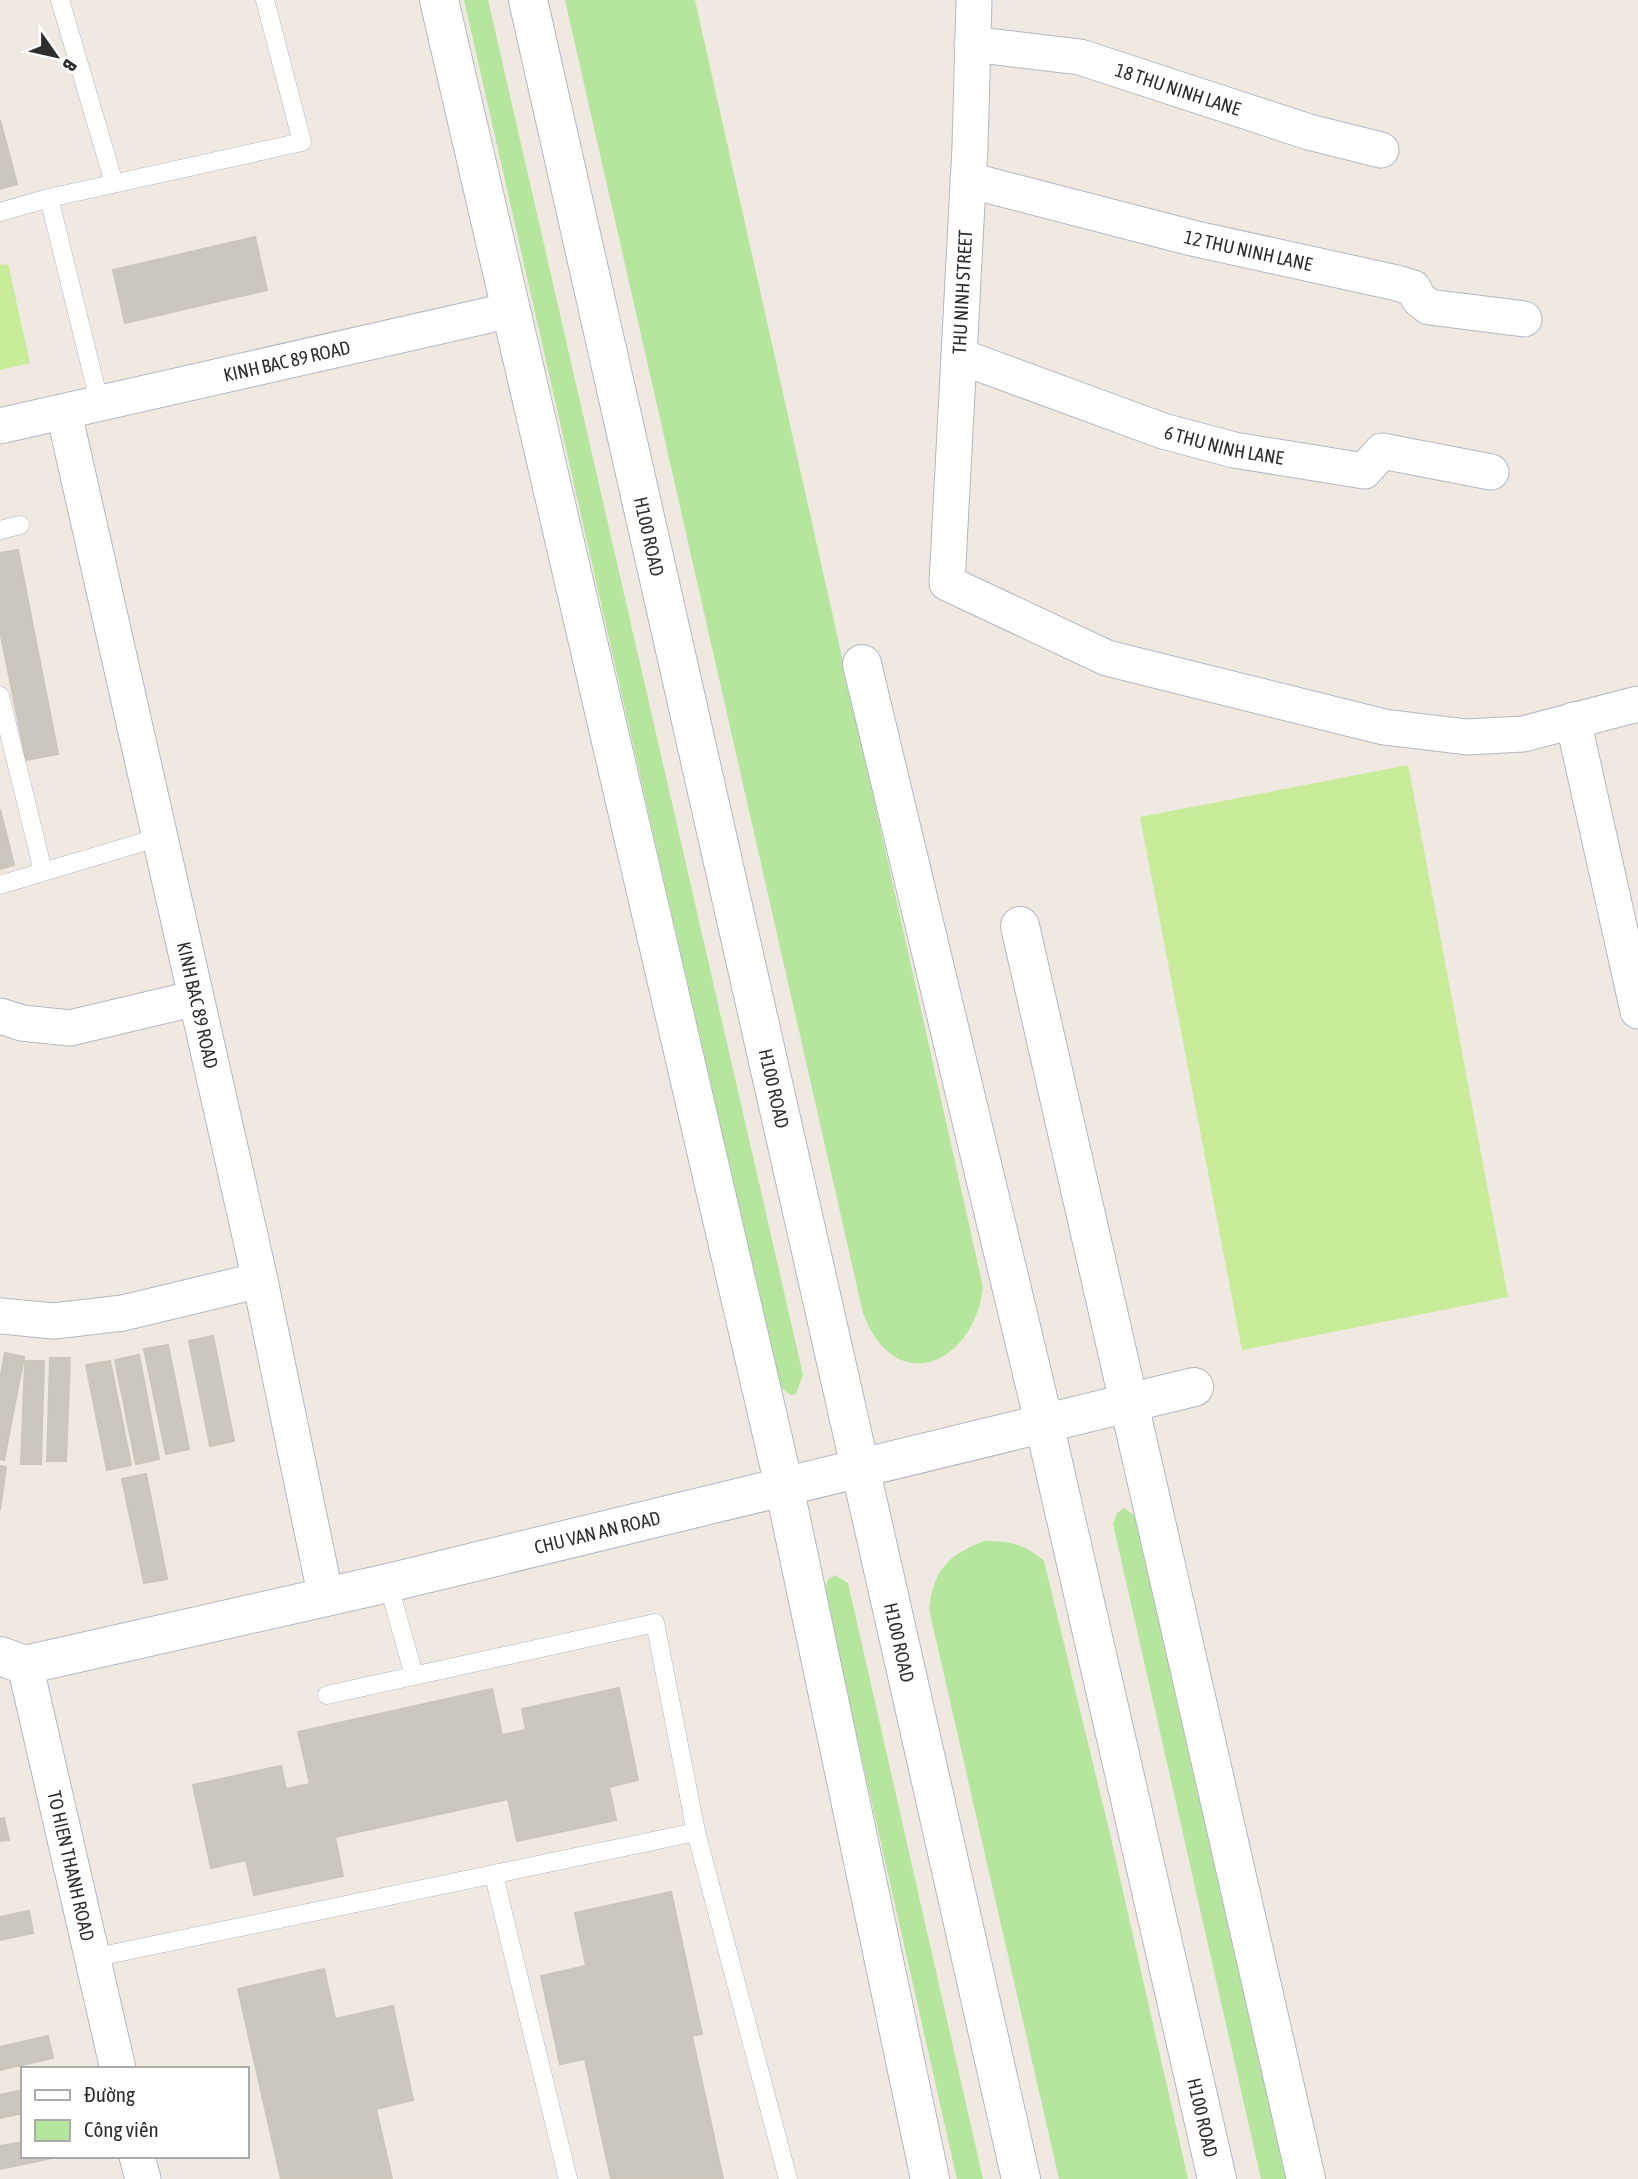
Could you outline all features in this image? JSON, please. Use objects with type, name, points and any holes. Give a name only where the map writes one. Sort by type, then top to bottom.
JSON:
[{"type":"main road","points":[[439,0],[784,1486],[930,2179]]},
{"type":"main road","name":"H100 ROAD","points":[[528,0],[1021,2179]]},
{"type":"main road","name":"H100 ROAD","points":[[862,664],[1044,1423],[1217,2179]]},
{"type":"main road","points":[[1020,926],[1306,2179]]},
{"type":"main road","name":"CHU VAN AN ROAD","points":[[13,1660],[326,1598],[1194,1387]]},
{"type":"street","name":"THU NINH STREET","points":[[974,0],[968,180],[947,583],[1107,658],[1384,727],[1467,737],[1523,734],[1573,720]]},
{"type":"street","name":"18 THU NINH LANE","points":[[972,44],[1080,57],[1309,132],[1381,149]]},
{"type":"street","name":"12 THU NINH LANE","points":[[968,180],[1192,239],[1397,283],[1413,288],[1429,307],[1524,319]]},
{"type":"street","name":"KINH BAC 89 ROAD","points":[[0,426],[511,310]]},
{"type":"street","name":"6 THU NINH LANE","points":[[959,356],[1163,431],[1234,450],[1364,471],[1382,451],[1491,472]]},
{"type":"street","name":"KINH BAC 89 ROAD","points":[[64,413],[260,1280],[326,1598]]},
{"type":"street","points":[[1636,993],[1573,720],[1638,704]]},
{"type":"street","points":[[0,1016],[22,1023],[70,1028],[196,999]]},
{"type":"street","points":[[0,1316],[54,1321],[123,1313],[260,1280]]},
{"type":"street","name":"TO HIEN THANH ROAD","points":[[13,1660],[92,1958],[118,2067]]},
{"type":"street","points":[[138,2158],[143,2179]]},
{"type":"lane","points":[[60,0],[114,183]]},
{"type":"lane","points":[[0,212],[49,198],[302,142],[265,0]]},
{"type":"lane","points":[[49,198],[100,405]]},
{"type":"lane","points":[[0,530],[20,525]]},
{"type":"lane","points":[[0,696],[44,871]]},
{"type":"lane","points":[[0,885],[160,837]]},
{"type":"lane","points":[[388,1583],[414,1675]]},
{"type":"lane","points":[[327,1695],[655,1623],[696,1832],[788,2179]]},
{"type":"lane","points":[[92,1958],[696,1832]]},
{"type":"lane","points":[[494,1876],[568,2179]]},
{"type":"green space","points":[[464,0],[488,0],[803,1375],[796,1394],[791,1395],[779,1387]]},
{"type":"green space","points":[[565,0],[695,0],[983,1287],[977,1313],[966,1335],[950,1351],[932,1361],[913,1363],[895,1357],[877,1340],[863,1313]]},
{"type":"green space","points":[[8,264],[30,363],[0,370],[0,265]]},
{"type":"green space","points":[[1408,765],[1508,1297],[1242,1350],[1140,817]]},
{"type":"green space","points":[[1124,1508],[1137,1517],[1287,2179],[1261,2179],[1113,1524],[1117,1513]]},
{"type":"green space","points":[[984,1541],[1016,1545],[1044,1561],[1110,1834],[1188,2179],[1059,2179],[929,1609],[935,1584],[945,1566],[960,1552]]},
{"type":"green space","points":[[835,1575],[848,1583],[983,2179],[957,2179],[824,1591],[828,1580]]},
{"type":"building","points":[[0,120],[17,184],[0,189]]},
{"type":"building","points":[[255,237],[267,290],[125,323],[113,270]]},
{"type":"building","points":[[18,550],[58,754],[26,760],[0,631],[0,553]]},
{"type":"building","points":[[0,809],[14,865],[0,869]]},
{"type":"building","points":[[213,1336],[234,1441],[210,1446],[189,1341]]},
{"type":"building","points":[[168,1345],[189,1449],[166,1454],[144,1349]]},
{"type":"building","points":[[5,1353],[24,1357],[4,1460],[0,1459],[0,1380]]},
{"type":"building","points":[[139,1355],[159,1459],[136,1464],[115,1360]]},
{"type":"building","points":[[50,1358],[70,1358],[66,1461],[47,1461]]},
{"type":"building","points":[[25,1361],[44,1361],[41,1464],[21,1464]]},
{"type":"building","points":[[110,1361],[131,1465],[107,1470],[86,1365]]},
{"type":"building","points":[[0,1466],[6,1467],[0,1510]]},
{"type":"building","points":[[146,1474],[167,1579],[144,1583],[122,1479]]},
{"type":"building","points":[[619,1688],[638,1780],[609,1787],[616,1820],[517,1841],[508,1799],[335,1837],[343,1876],[254,1895],[246,1860],[211,1868],[193,1785],[281,1766],[286,1789],[310,1784],[298,1732],[492,1689],[502,1735],[526,1730],[522,1709]]},
{"type":"building","points":[[4,1818],[9,1840],[0,1841],[0,1819]]},
{"type":"building","points":[[671,1892],[702,2034],[692,2036],[723,2179],[611,2179],[585,2059],[560,2064],[541,1976],[586,1966],[575,1913]]},
{"type":"building","points":[[29,1911],[33,1933],[0,1940],[0,1917]]},
{"type":"building","points":[[324,1969],[335,2019],[393,2006],[413,2100],[376,2109],[392,2179],[281,2179],[238,1989]]},
{"type":"building","points":[[48,2036],[53,2058],[0,2070],[0,2047]]},
{"type":"building","points":[[21,2090],[21,2113],[0,2118],[0,2095]]},
{"type":"building","points":[[21,2142],[21,2158],[52,2158],[0,2169],[0,2146]]}]
